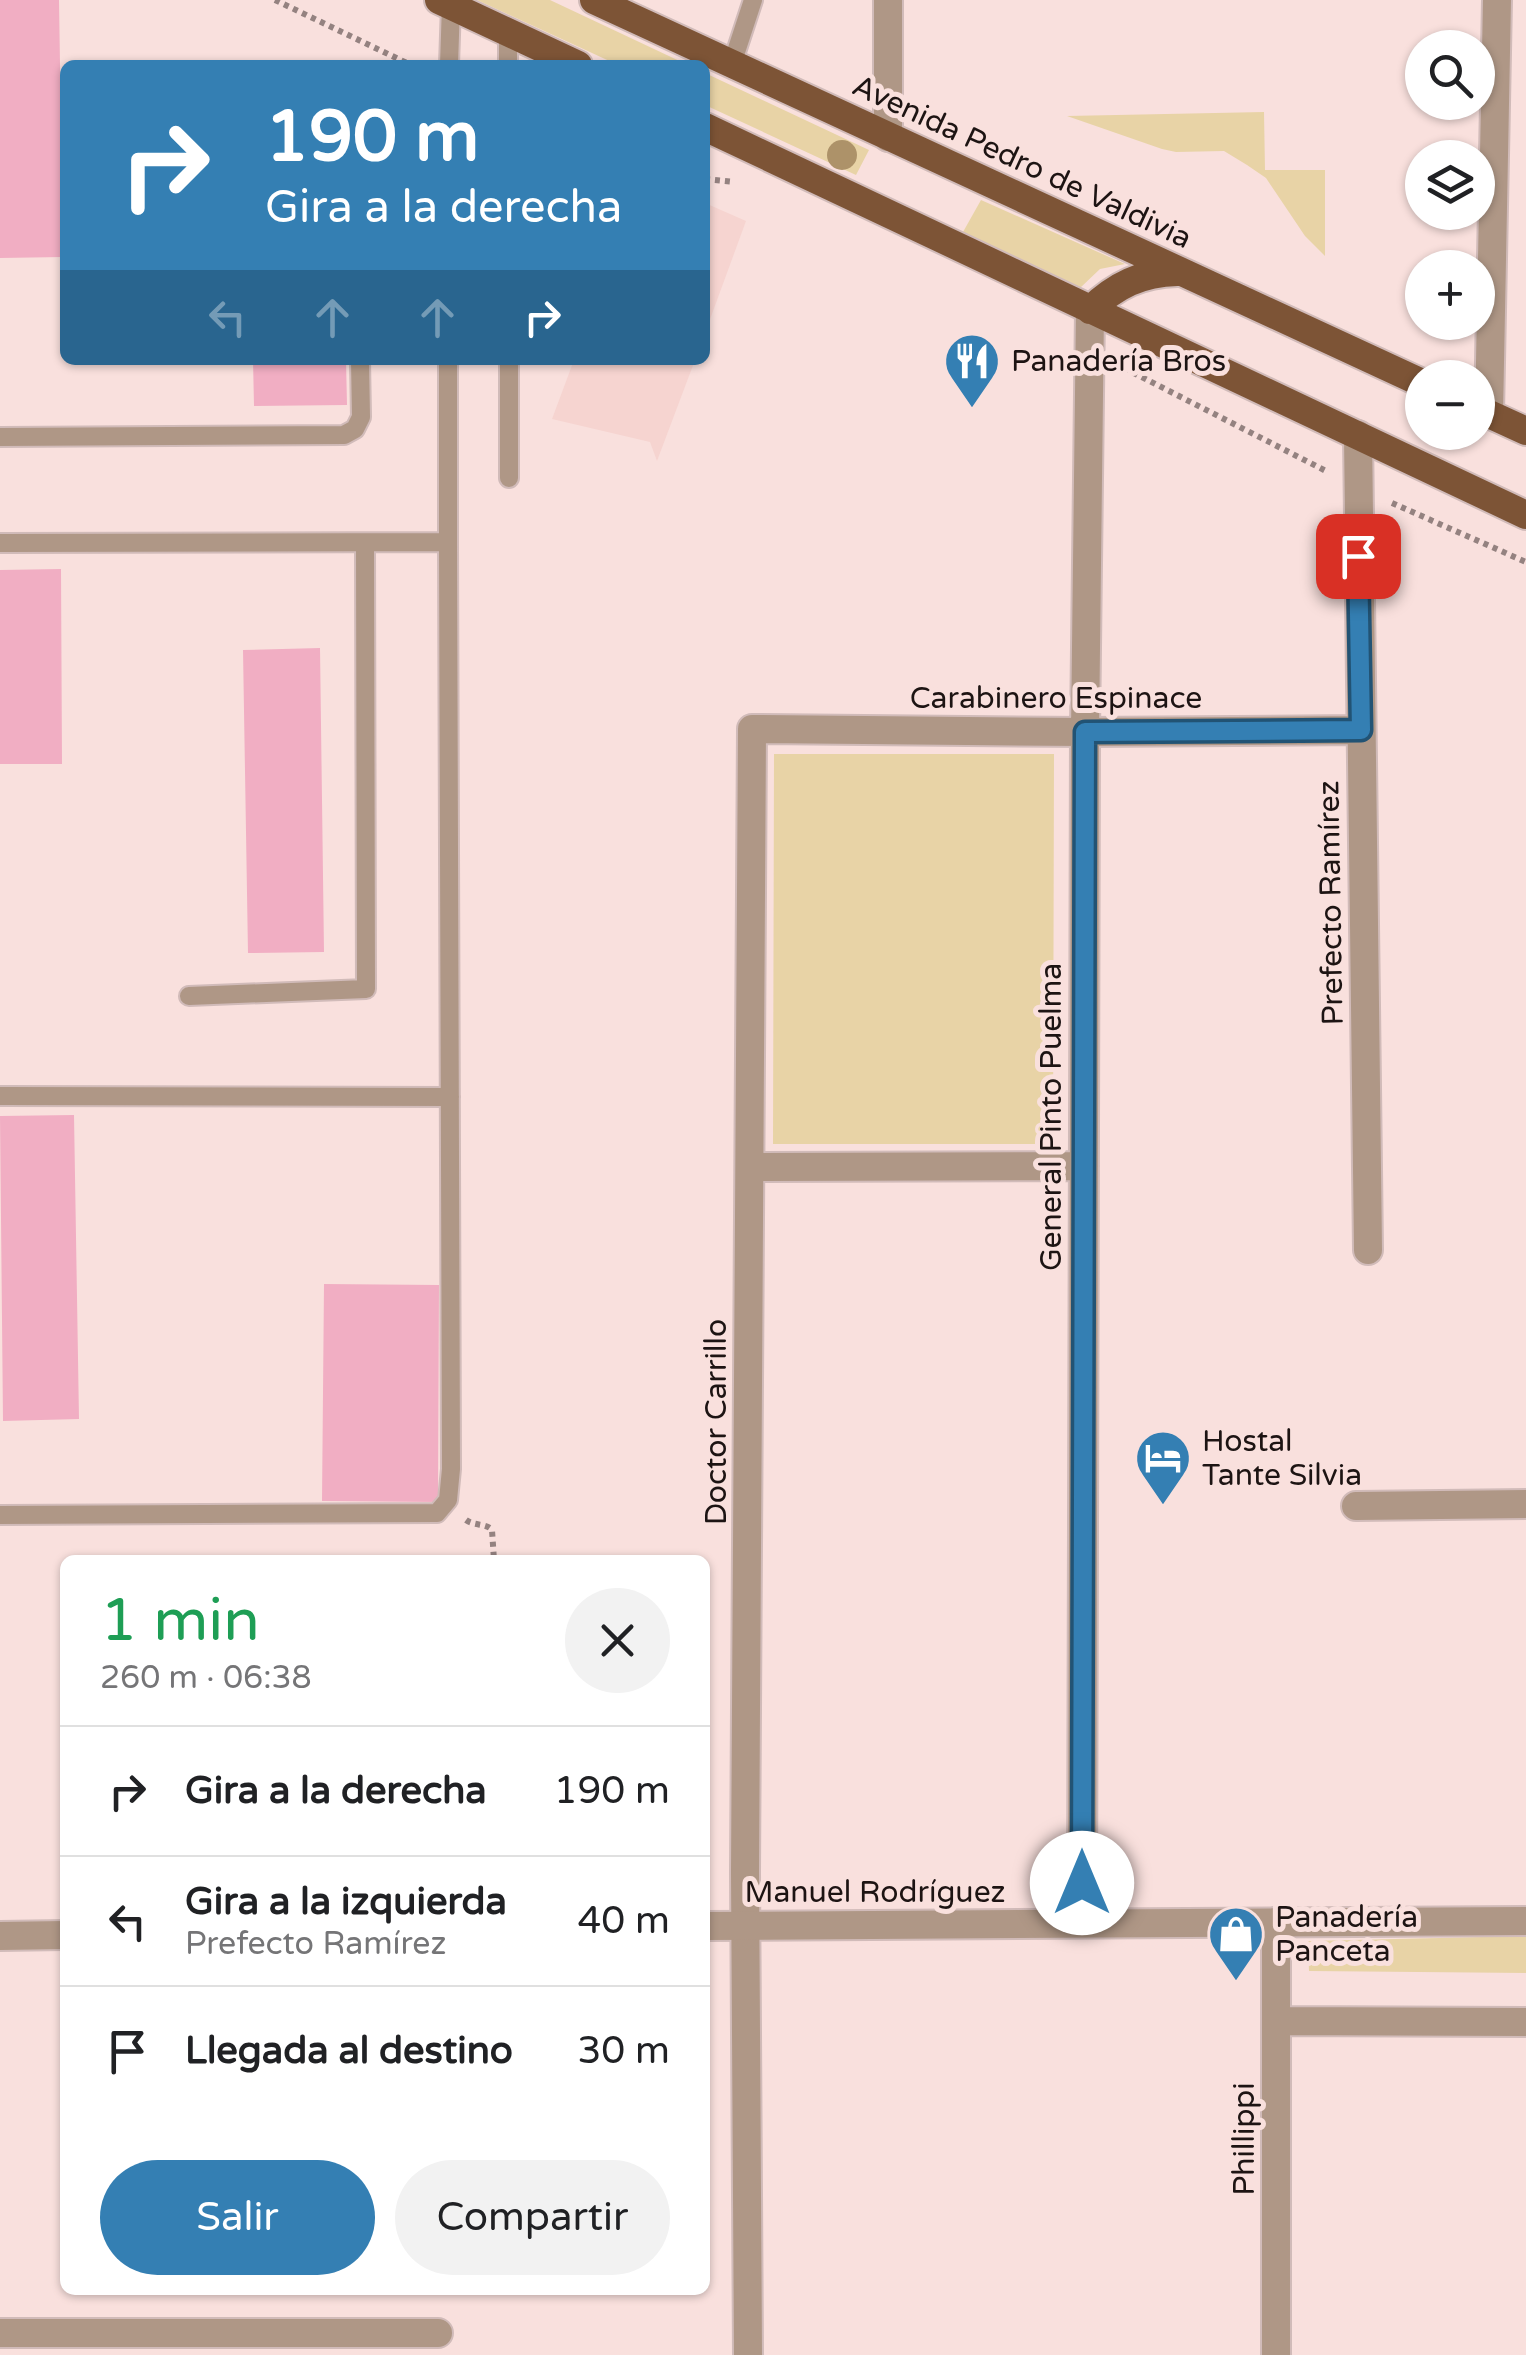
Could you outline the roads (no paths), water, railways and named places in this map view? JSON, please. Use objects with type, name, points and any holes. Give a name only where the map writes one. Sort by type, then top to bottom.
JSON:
[{"type":"main road","points":[[445,2],[568,60]]},
{"type":"main road","name":"Avenida Pedro de Valdivia","points":[[602,2],[1405,375]]},
{"type":"main road","points":[[710,128],[1526,516]]},
{"type":"main road","points":[[1090,310],[1117,287],[1137,277],[1181,272]]},
{"type":"main road","points":[[1495,417],[1526,431]]},
{"type":"street","points":[[888,0],[888,137]]},
{"type":"street","points":[[1485,360],[1497,0]]},
{"type":"street","name":"General Pinto Puelma","points":[[1082,1923],[1090,310]]},
{"type":"street","name":"Prefecto Ramírez","points":[[1358,435],[1368,1250]]},
{"type":"street","name":"Carabinero Espinace","points":[[752,729],[1361,730]]},
{"type":"street","name":"Doctor Carrillo","points":[[748,2355],[746,1925],[752,729]]},
{"type":"street","points":[[750,1168],[1084,1166]]},
{"type":"street","points":[[1356,1506],[1526,1504]]},
{"type":"street","name":"Manuel Rodríguez","points":[[710,1926],[1526,1921]]},
{"type":"street","name":"Phillippi","points":[[1276,1922],[1276,2355]]},
{"type":"street","points":[[0,1936],[60,1935]]},
{"type":"street","points":[[1276,2021],[1526,2022]]},
{"type":"street","points":[[0,2333],[438,2333]]},
{"type":"lane","points":[[732,64],[753,0]]},
{"type":"lane","points":[[445,2],[449,60]]},
{"type":"lane","points":[[508,31],[508,60]]},
{"type":"lane","points":[[0,437],[344,435],[356,428],[361,416],[360,365]]},
{"type":"lane","points":[[0,1516],[436,1512],[448,1500],[448,365]]},
{"type":"lane","points":[[509,365],[510,478]]},
{"type":"lane","points":[[189,996],[366,989],[366,542]]},
{"type":"lane","points":[[0,543],[448,542]]},
{"type":"lane","points":[[0,1096],[450,1097]]},
{"type":"place","name":"Panadería Bros","points":[[972,410]]},
{"type":"place","name":"Hostal Tante Silvia","points":[[1163,1507]]},
{"type":"place","name":"Panadería Panceta","points":[[1236,1983]]}]
